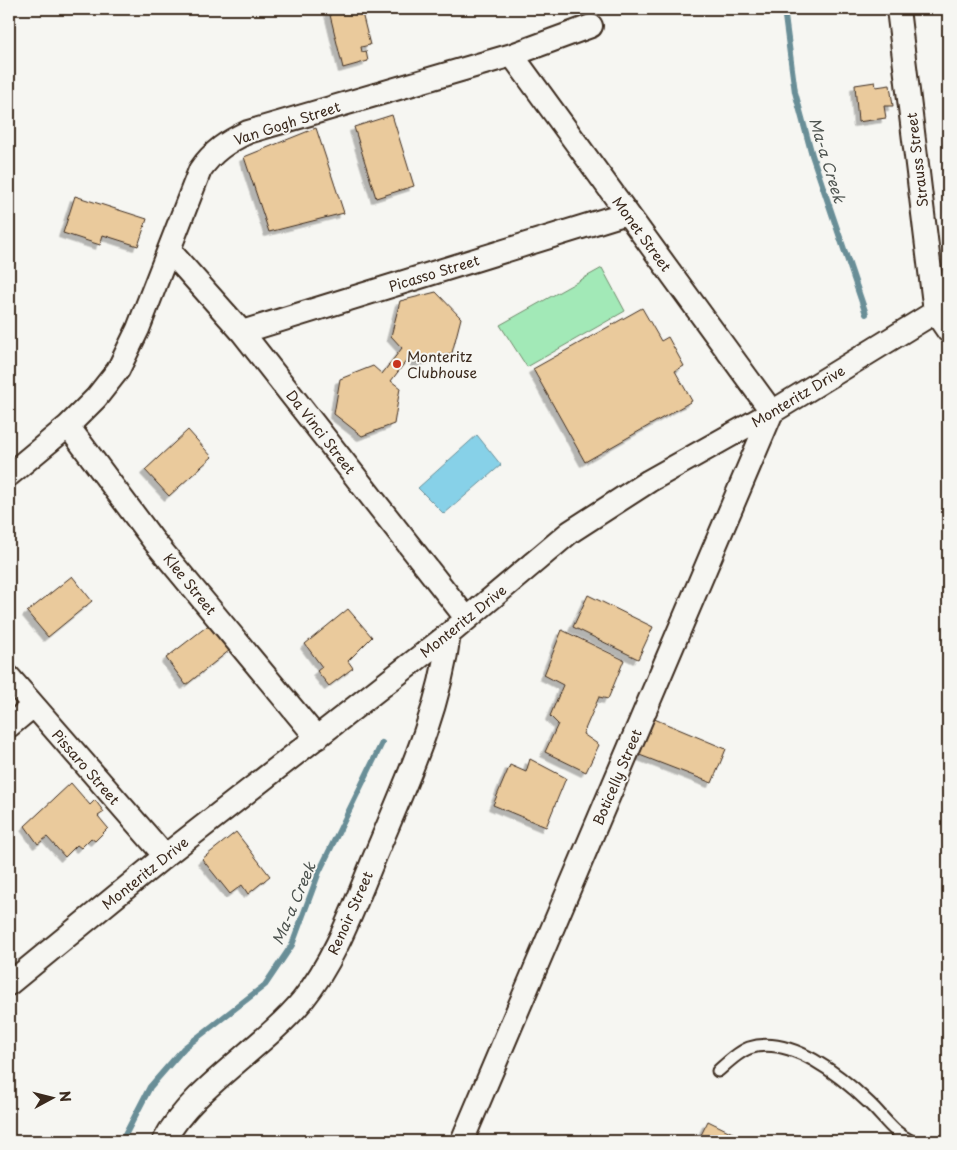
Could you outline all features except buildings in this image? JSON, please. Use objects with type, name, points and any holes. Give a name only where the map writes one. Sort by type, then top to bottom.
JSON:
[{"type":"street","name":"Strauss Street","points":[[898,9],[942,308]]},
{"type":"street","name":"Van Gogh Street","points":[[9,475],[68,426],[96,398],[118,370],[138,329],[200,170],[211,154],[227,142],[248,132],[512,55],[591,26]]},
{"type":"street","name":"Monet Street","points":[[512,55],[772,412]]},
{"type":"street","name":"Picasso Street","points":[[242,332],[626,213]]},
{"type":"street","name":"Da Vinci Street","points":[[168,250],[242,332],[467,619]]},
{"type":"street","points":[[942,308],[948,331]]},
{"type":"street","name":"Monteritz Drive","points":[[9,984],[165,856],[449,634],[570,532],[611,504],[772,412],[942,308]]},
{"type":"street","name":"Boticelly Street","points":[[462,1141],[772,412]]},
{"type":"street","name":"Klee Street","points":[[68,426],[154,540],[317,738]]},
{"type":"street","name":"Renoir Street","points":[[164,1141],[186,1110],[272,1032],[302,1001],[323,972],[343,933],[422,745],[445,671],[449,634]]},
{"type":"street","name":"Pissaro Street","points":[[9,676],[33,706],[165,856]]},
{"type":"street","points":[[9,726],[33,706]]},
{"type":"lane","points":[[718,1071],[746,1049],[762,1044],[779,1046],[829,1068],[869,1103],[899,1136],[911,1141]]},
{"type":"green space","points":[[602,268],[625,311],[527,367],[500,325]]},
{"type":"water","points":[[477,435],[501,465],[444,514],[418,488]]},
{"type":"waterway","name":"Ma-a Creek","points":[[784,9],[795,92],[812,155],[866,314]]},
{"type":"waterway","name":"Ma-a Creek","points":[[122,1141],[150,1087],[184,1048],[265,985],[292,945],[319,872],[382,743]]},
{"type":"place","name":"Monteritz Clubhouse","points":[[397,364]]}]
